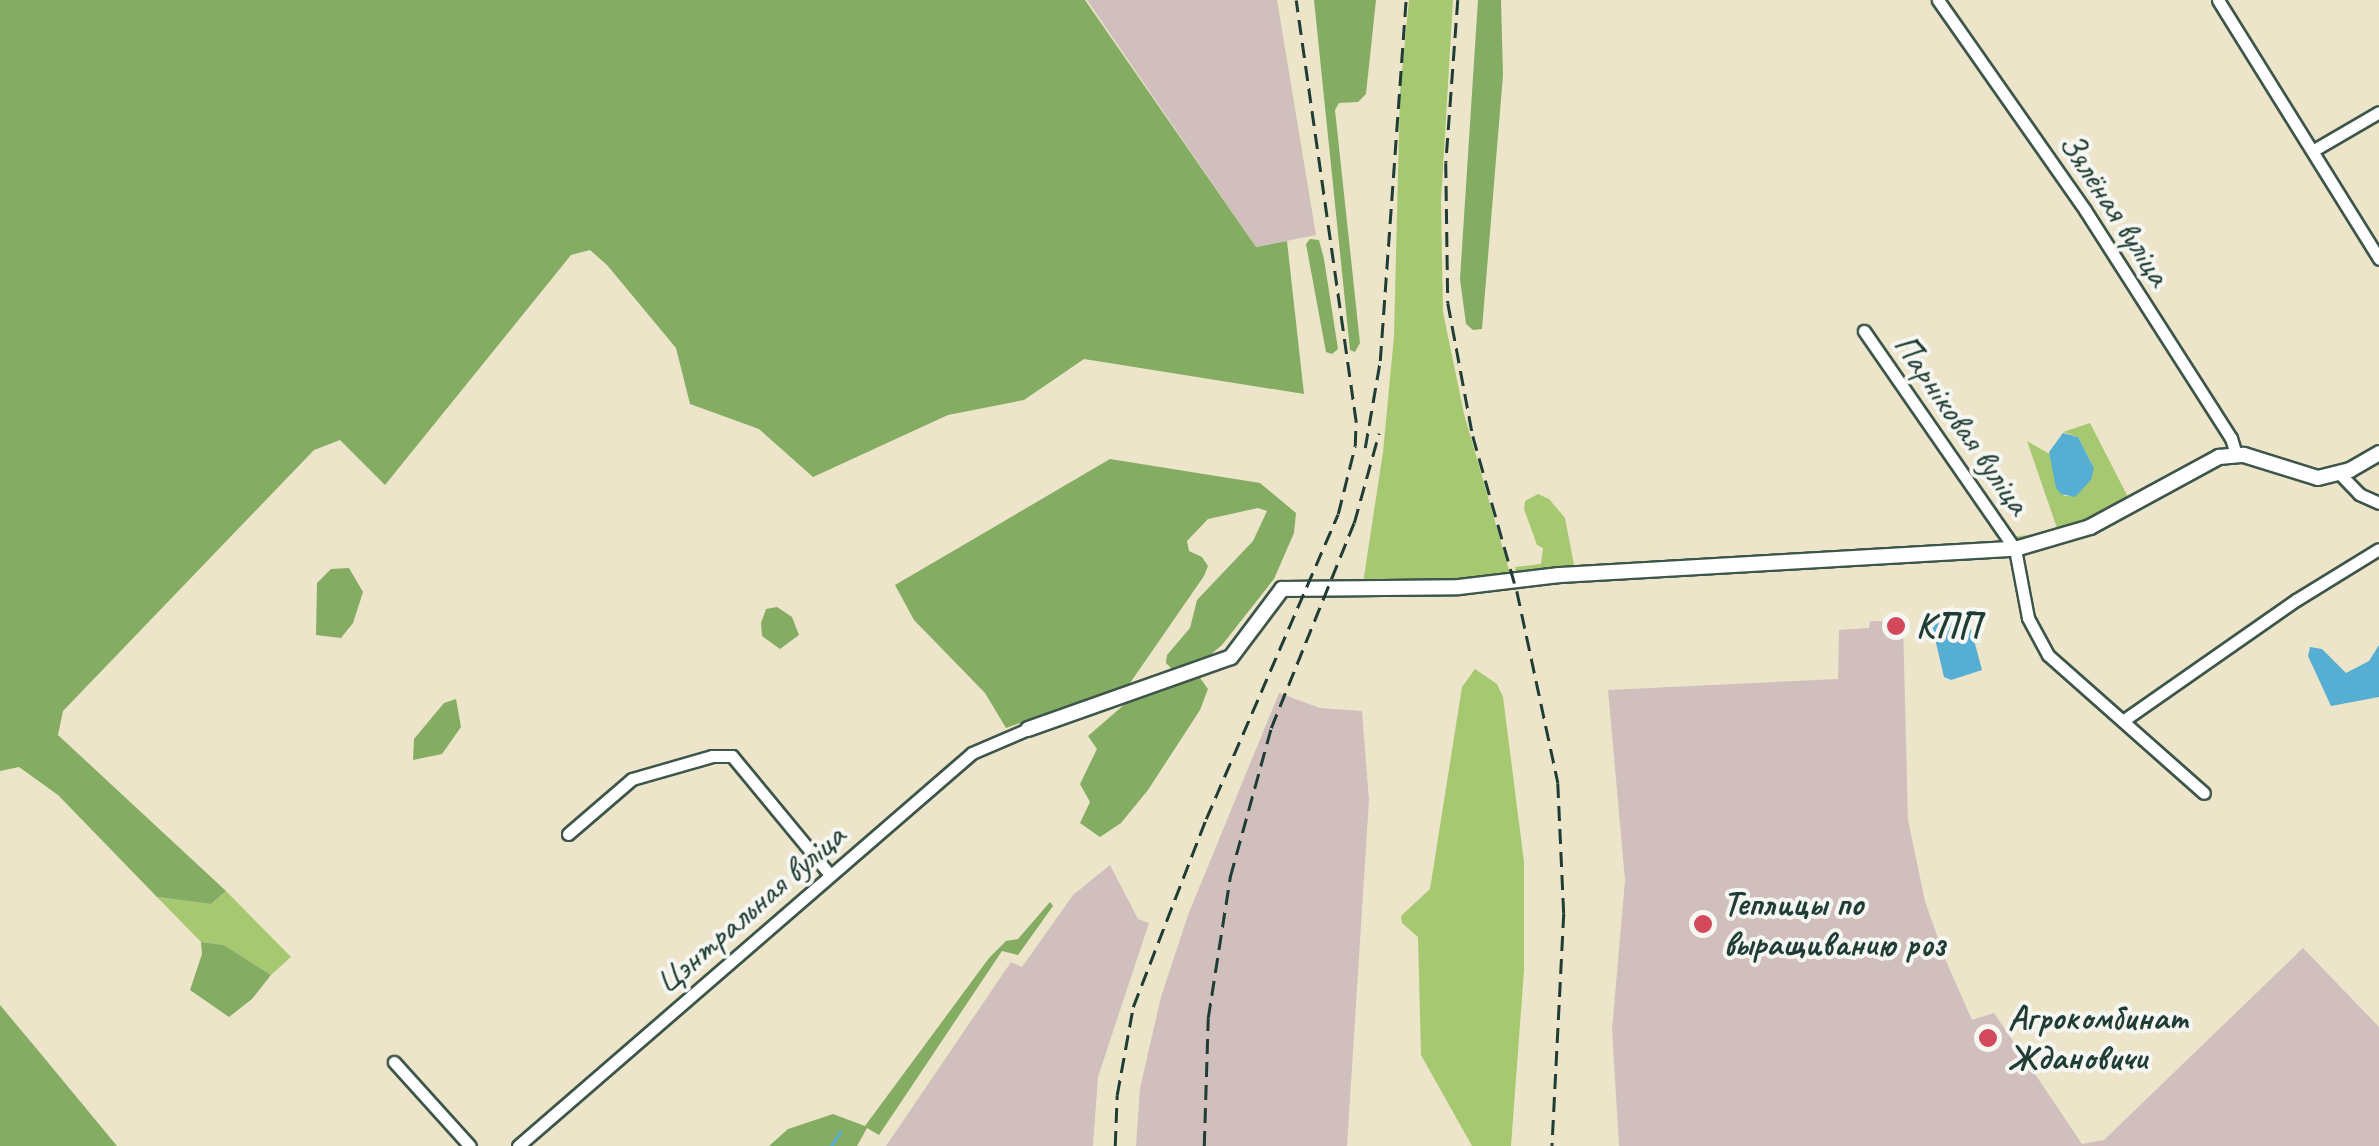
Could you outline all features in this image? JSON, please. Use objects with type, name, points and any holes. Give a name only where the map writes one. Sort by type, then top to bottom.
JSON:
[{"type":"street","name":"Зялёная вуліца","points":[[1938,0],[2085,210],[2231,438],[2236,454]]},
{"type":"street","points":[[2218,0],[2379,259]]},
{"type":"street","points":[[2314,150],[2379,112]]},
{"type":"street","name":"Парніковая вуліца","points":[[1864,331],[2022,548]]},
{"type":"street","points":[[1028,729],[1231,657],[1282,589],[1460,586],[1559,576],[2022,548],[2090,527],[2208,461],[2236,454],[2304,475],[2340,474],[2379,453]]},
{"type":"street","points":[[2340,474],[2359,494],[2379,503]]},
{"type":"street","points":[[2022,548],[2035,636],[2048,655],[2204,793]]},
{"type":"street","points":[[2124,720],[2296,600],[2379,549]]},
{"type":"street","name":"Цэнтральная вуліца","points":[[518,1146],[972,753],[1028,729]]},
{"type":"street","points":[[568,834],[632,779],[712,756],[732,756],[830,875]]},
{"type":"street","points":[[394,1062],[470,1146]]},
{"type":"shaded area","points":[[1087,0],[1277,0],[1316,235],[1256,247]]},
{"type":"shaded area","points":[[1870,621],[1903,622],[1908,820],[1925,901],[1946,961],[1972,1020],[1994,1013],[2082,1144],[2104,1140],[2303,948],[2379,1027],[2379,1146],[1619,1146],[1612,1030],[1625,880],[1608,690],[1838,679],[1839,630],[1869,628]]},
{"type":"shaded area","points":[[1279,693],[1320,708],[1362,711],[1369,800],[1347,1146],[1136,1146],[1140,1088],[1161,997],[1188,915]]},
{"type":"shaded area","points":[[1110,865],[1138,919],[1149,923],[1098,1077],[1093,1146],[886,1146],[1011,962],[1022,967],[1073,895]]},
{"type":"green space","points":[[0,0],[1085,0],[1256,247],[1287,241],[1304,394],[1084,359],[1024,400],[948,415],[813,477],[759,429],[690,404],[676,348],[607,265],[590,250],[571,255],[385,485],[340,440],[314,450],[63,711],[58,735],[226,891],[211,904],[157,897],[58,795],[19,767],[0,771]]},
{"type":"green space","points":[[1314,0],[1376,0],[1366,94],[1358,102],[1339,103],[1335,110],[1360,343],[1355,352],[1350,350]]},
{"type":"green space","points":[[1409,0],[1453,0],[1441,201],[1443,312],[1464,414],[1511,577],[1363,583],[1383,452],[1394,336],[1400,92]]},
{"type":"green space","points":[[1478,0],[1501,0],[1503,75],[1482,329],[1473,330],[1466,324],[1460,279]]},
{"type":"green space","points":[[1310,239],[1319,240],[1324,259],[1338,349],[1332,354],[1326,352],[1306,244]]},
{"type":"green space","points":[[2090,423],[2129,499],[2051,535],[2014,541],[2012,537],[2058,531],[2027,441],[2053,456],[2056,487],[2065,496],[2075,496],[2094,468],[2078,437],[2063,432]]},
{"type":"green space","points":[[1110,459],[1260,483],[1296,513],[1294,533],[1274,579],[1222,645],[1209,656],[1173,670],[1166,663],[1167,655],[1190,628],[1197,600],[1253,541],[1267,511],[1258,508],[1208,519],[1187,541],[1189,551],[1202,557],[1208,566],[1204,576],[1128,686],[1006,728],[985,693],[914,620],[895,585]]},
{"type":"green space","points":[[1538,494],[1549,499],[1565,518],[1575,570],[1517,576],[1515,567],[1541,564],[1543,548],[1537,545],[1524,509],[1525,501]]},
{"type":"green space","points":[[349,568],[363,592],[353,623],[341,638],[316,635],[317,583],[331,569]]},
{"type":"green space","points":[[777,607],[792,617],[799,635],[780,649],[762,636],[761,623],[766,609]]},
{"type":"green space","points":[[1475,669],[1497,684],[1503,697],[1524,862],[1524,971],[1511,1146],[1472,1146],[1421,1055],[1418,937],[1402,923],[1401,916],[1430,889],[1462,687]]},
{"type":"green space","points":[[1198,675],[1208,689],[1200,710],[1148,790],[1121,823],[1100,837],[1080,823],[1090,802],[1080,784],[1097,749],[1088,736],[1133,697]]},
{"type":"green space","points":[[456,699],[461,727],[442,754],[413,760],[414,739],[444,703]]},
{"type":"green space","points":[[226,891],[291,957],[271,975],[224,945],[201,942],[157,897],[211,904]]},
{"type":"green space","points":[[1050,902],[1053,906],[1018,955],[1002,951],[879,1135],[867,1128],[857,1146],[769,1146],[788,1129],[833,1114],[865,1126],[989,958],[1006,941],[1018,939]]},
{"type":"green space","points":[[201,942],[224,945],[271,975],[252,999],[229,1017],[190,990],[202,954]]},
{"type":"green space","points":[[0,1005],[41,1054],[117,1146],[0,1146]]},
{"type":"water","points":[[2063,433],[2078,437],[2094,468],[2091,480],[2075,497],[2061,494],[2056,488],[2049,452]]},
{"type":"water","points":[[1967,614],[1982,670],[1951,680],[1944,677],[1932,626],[1937,620]]},
{"type":"water","points":[[2379,645],[2379,697],[2331,706],[2308,656],[2310,647],[2322,649],[2346,673],[2369,661]]},
{"type":"waterway","points":[[831,1146],[840,1132]]},
{"type":"railway","points":[[1115,1146],[1117,1095],[1133,1007],[1206,819],[1338,514],[1355,446],[1356,422],[1296,0]]},
{"type":"railway","points":[[1365,448],[1380,361],[1406,0]]},
{"type":"railway","points":[[1458,0],[1446,163],[1448,303],[1473,436],[1517,591],[1558,783],[1564,913],[1552,1146]]},
{"type":"railway","points":[[1204,1146],[1208,1018],[1230,877],[1271,728],[1354,523],[1379,433]]},
{"type":"place","name":"КПП","points":[[1896,626]]},
{"type":"place","name":"Теплицы по выращиванию роз","points":[[1703,924]]},
{"type":"place","name":"Агрокомбинат Ждановичи","points":[[1988,1038]]}]
